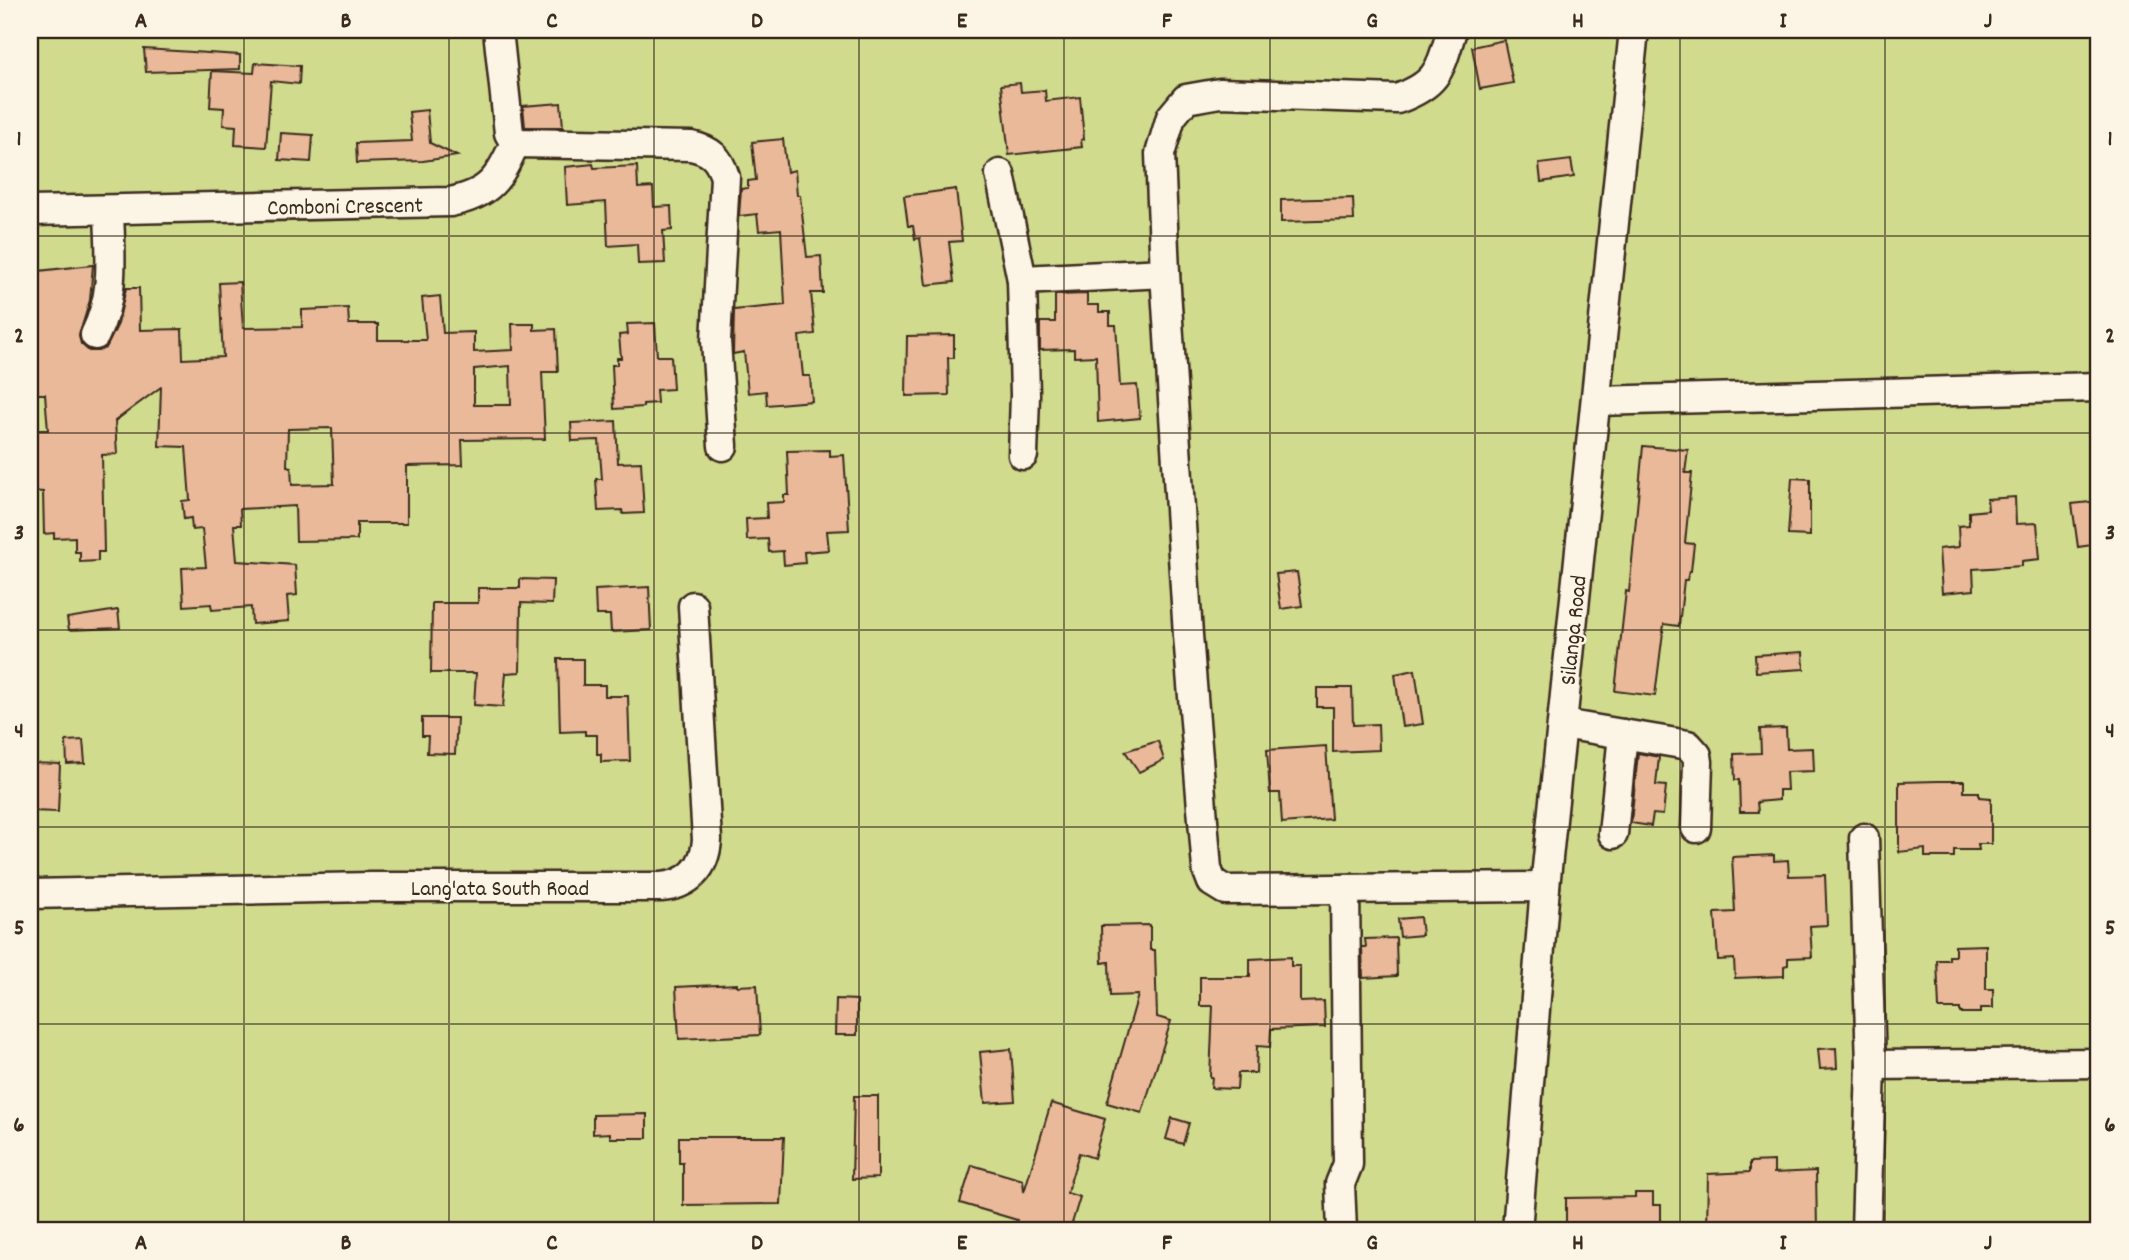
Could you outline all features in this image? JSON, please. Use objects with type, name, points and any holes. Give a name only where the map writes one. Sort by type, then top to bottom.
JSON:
[{"type":"street","points":[[498,30],[509,133],[515,144],[691,146],[705,149],[720,163],[725,177],[716,341],[723,446]]},
{"type":"street","points":[[1452,30],[1439,71],[1419,91],[1397,99],[1220,93],[1186,99],[1171,117],[1160,154],[1188,635],[1207,869],[1212,882],[1225,890],[1545,887]]},
{"type":"street","name":"Silanga Road","points":[[1517,1230],[1545,887],[1634,30]]},
{"type":"street","name":"Comboni Crescent","points":[[30,211],[450,202],[470,198],[489,187],[502,173],[515,144]]},
{"type":"street","points":[[1000,174],[1022,280],[1025,395],[1023,455]]},
{"type":"street","points":[[95,335],[110,292],[109,210]]},
{"type":"street","points":[[1022,280],[1165,273]]},
{"type":"street","points":[[1597,401],[2099,387]]},
{"type":"street","name":"Lang'ata South Road","points":[[30,894],[371,887],[661,887],[683,882],[701,865],[707,841],[693,606]]},
{"type":"street","points":[[1563,724],[1688,745],[1694,749],[1698,762],[1696,828]]},
{"type":"street","points":[[1613,834],[1623,734]]},
{"type":"street","points":[[1864,838],[1871,1065],[1866,1230]]},
{"type":"street","points":[[1342,1230],[1340,1184],[1348,1164],[1345,889]]},
{"type":"street","points":[[1871,1065],[2099,1063]]},
{"type":"green space","points":[[30,30],[2099,30],[2099,1230],[30,1230]]},
{"type":"building","points":[[1504,40],[1513,83],[1480,89],[1472,47]]},
{"type":"building","points":[[144,49],[240,55],[240,69],[146,72]]},
{"type":"building","points":[[255,63],[300,66],[299,84],[271,81],[266,147],[235,145],[236,126],[223,125],[224,108],[210,107],[212,71],[254,73]]},
{"type":"building","points":[[1020,83],[1021,92],[1045,90],[1046,101],[1080,97],[1084,139],[1081,140],[1082,147],[1009,155],[1001,85]]},
{"type":"building","points":[[561,103],[563,127],[525,127],[523,106]]},
{"type":"building","points":[[427,110],[430,143],[457,156],[423,161],[357,163],[356,143],[412,141],[409,112]]},
{"type":"building","points":[[281,133],[313,135],[311,162],[279,160]]},
{"type":"building","points":[[783,139],[787,172],[795,170],[807,257],[821,256],[823,293],[811,293],[815,334],[799,336],[803,376],[810,376],[812,401],[767,405],[766,391],[748,393],[744,352],[733,354],[734,310],[785,305],[781,229],[759,231],[757,214],[739,216],[741,189],[748,188],[748,181],[756,180],[752,142]]},
{"type":"building","points":[[1571,160],[1574,177],[1541,182],[1539,164]]},
{"type":"building","points":[[593,164],[594,168],[637,166],[638,188],[653,187],[654,207],[671,206],[672,230],[663,231],[665,263],[638,264],[637,244],[608,246],[606,202],[567,205],[565,167]]},
{"type":"building","points":[[956,189],[962,241],[949,242],[954,282],[926,285],[920,238],[915,239],[913,226],[908,226],[904,196]]},
{"type":"building","points":[[1353,198],[1354,220],[1281,222],[1281,200]]},
{"type":"building","points":[[93,265],[90,300],[79,336],[81,344],[89,351],[106,348],[118,324],[126,288],[139,288],[140,330],[182,329],[183,359],[223,357],[219,283],[240,282],[243,328],[302,327],[302,310],[348,308],[349,324],[378,324],[378,340],[426,340],[422,298],[440,296],[443,333],[474,332],[474,352],[513,350],[512,324],[534,324],[534,330],[556,329],[558,372],[542,372],[545,439],[462,440],[463,465],[407,466],[407,523],[357,523],[357,540],[296,541],[295,506],[240,509],[241,525],[234,525],[237,561],[295,565],[297,595],[287,596],[289,621],[252,624],[251,607],[212,610],[211,604],[184,606],[182,568],[206,567],[202,529],[192,530],[191,518],[184,519],[182,501],[190,500],[186,447],[159,446],[161,387],[115,421],[117,454],[102,455],[104,552],[98,552],[98,561],[80,562],[80,552],[75,552],[75,537],[54,538],[54,533],[44,534],[43,492],[30,491],[30,430],[48,430],[45,394],[33,394],[30,385],[30,272]],"holes":[[[510,366],[511,405],[474,405],[474,369]],[[332,428],[334,484],[292,485],[291,467],[287,466],[288,429]]]},
{"type":"building","points":[[1087,294],[1087,305],[1099,305],[1099,312],[1110,312],[1110,325],[1116,325],[1120,386],[1137,385],[1140,418],[1098,422],[1096,356],[1074,357],[1074,349],[1040,350],[1040,322],[1055,322],[1055,295]]},
{"type":"building","points":[[655,323],[657,356],[671,356],[673,389],[656,390],[657,403],[614,409],[612,365],[617,365],[617,358],[621,358],[619,335],[628,334],[627,324]]},
{"type":"building","points":[[954,335],[954,358],[948,358],[949,395],[906,396],[907,336]]},
{"type":"building","points":[[616,421],[618,463],[641,462],[644,513],[598,511],[596,479],[602,479],[599,440],[572,441],[571,423]]},
{"type":"building","points":[[1643,446],[1688,450],[1685,473],[1692,473],[1685,543],[1694,544],[1691,571],[1687,580],[1684,580],[1679,626],[1664,624],[1655,696],[1615,691],[1626,591],[1629,592]]},
{"type":"building","points":[[830,450],[830,456],[844,455],[849,530],[827,531],[829,550],[804,552],[805,563],[784,565],[783,551],[769,552],[768,539],[747,540],[746,519],[767,518],[766,503],[784,502],[784,495],[789,495],[787,451]]},
{"type":"building","points":[[1792,478],[1810,479],[1810,536],[1788,535]]},
{"type":"building","points":[[2015,497],[2016,524],[2037,523],[2040,559],[2022,561],[2022,566],[1973,569],[1974,590],[1942,593],[1939,549],[1959,547],[1958,526],[1969,525],[1969,512],[1988,510],[1987,499]]},
{"type":"building","points":[[2099,501],[2099,544],[2078,547],[2072,504]]},
{"type":"building","points":[[1297,572],[1302,606],[1281,609],[1276,574]]},
{"type":"building","points":[[520,579],[553,580],[552,604],[521,603],[520,672],[506,673],[503,707],[474,705],[476,673],[431,673],[432,603],[478,603],[478,588],[520,588]]},
{"type":"building","points":[[649,587],[651,630],[611,632],[610,615],[596,615],[595,590]]},
{"type":"building","points":[[118,610],[120,628],[69,630],[67,618]]},
{"type":"building","points":[[1803,652],[1804,669],[1756,672],[1755,655]]},
{"type":"building","points":[[558,659],[583,659],[583,685],[605,685],[605,696],[628,696],[630,761],[601,762],[601,754],[597,754],[597,735],[585,735],[585,731],[560,732]]},
{"type":"building","points":[[1415,670],[1423,724],[1402,727],[1395,674]]},
{"type":"building","points":[[1317,688],[1352,688],[1353,725],[1378,724],[1379,750],[1333,752],[1333,707],[1317,707]]},
{"type":"building","points":[[422,718],[457,718],[455,754],[427,753],[428,736],[422,736]]},
{"type":"building","points":[[1786,728],[1787,749],[1813,748],[1814,771],[1786,772],[1787,790],[1779,790],[1779,800],[1757,802],[1758,812],[1740,812],[1739,780],[1735,780],[1734,754],[1761,753],[1760,729]]},
{"type":"building","points":[[83,740],[85,763],[67,764],[66,741]]},
{"type":"building","points":[[1158,741],[1164,760],[1139,772],[1125,751]]},
{"type":"building","points":[[1326,746],[1331,819],[1282,823],[1280,793],[1270,793],[1267,750]]},
{"type":"building","points":[[1638,753],[1659,757],[1656,785],[1666,786],[1663,815],[1653,814],[1651,826],[1631,823]]},
{"type":"building","points":[[30,763],[60,764],[58,812],[30,811]]},
{"type":"building","points":[[1964,781],[1964,792],[1979,792],[1979,797],[1991,798],[1991,844],[1978,844],[1979,850],[1954,850],[1954,857],[1925,857],[1925,849],[1899,852],[1899,782]]},
{"type":"building","points":[[1774,855],[1774,861],[1788,860],[1789,876],[1825,875],[1827,925],[1810,926],[1812,957],[1788,958],[1788,965],[1784,966],[1784,976],[1735,978],[1734,959],[1718,960],[1715,913],[1735,912],[1732,857]]},
{"type":"building","points":[[1420,917],[1422,935],[1400,937],[1398,919]]},
{"type":"building","points":[[1150,925],[1150,950],[1155,950],[1157,1017],[1171,1021],[1142,1113],[1107,1103],[1138,995],[1110,996],[1109,962],[1102,963],[1101,926]]},
{"type":"building","points":[[1396,938],[1397,976],[1363,978],[1362,947],[1366,947],[1365,939]]},
{"type":"building","points":[[1986,945],[1986,989],[1993,989],[1993,1008],[1980,1008],[1980,1013],[1939,1009],[1937,960],[1949,960],[1949,956],[1955,956],[1955,946]]},
{"type":"building","points":[[1291,957],[1291,966],[1300,966],[1300,1002],[1324,1001],[1325,1027],[1271,1029],[1270,1047],[1257,1046],[1256,1073],[1238,1073],[1237,1089],[1211,1088],[1213,1006],[1200,1006],[1200,977],[1250,977],[1250,959]]},
{"type":"building","points":[[757,985],[760,1035],[679,1039],[676,987]]},
{"type":"building","points":[[836,999],[857,1000],[857,1035],[835,1035]]},
{"type":"building","points":[[1836,1048],[1837,1068],[1820,1069],[1818,1049]]},
{"type":"building","points":[[1011,1049],[1015,1101],[985,1103],[980,1052]]},
{"type":"building","points":[[854,1096],[878,1096],[878,1178],[852,1179]]},
{"type":"building","points":[[1051,1103],[1105,1119],[1094,1158],[1079,1153],[1067,1193],[1080,1197],[1070,1230],[1014,1230],[1017,1220],[960,1203],[972,1165],[1023,1180],[1024,1192]]},
{"type":"building","points":[[647,1114],[647,1138],[610,1138],[610,1133],[593,1134],[593,1115]]},
{"type":"building","points":[[1172,1118],[1189,1123],[1183,1144],[1166,1139]]},
{"type":"building","points":[[679,1137],[784,1137],[781,1204],[683,1205],[683,1163],[679,1163]]},
{"type":"building","points":[[1774,1161],[1774,1173],[1816,1171],[1817,1230],[1707,1230],[1708,1174],[1750,1172],[1750,1162]]},
{"type":"building","points":[[1635,1193],[1653,1193],[1653,1205],[1661,1205],[1661,1230],[1566,1230],[1566,1198],[1635,1197]]}]
